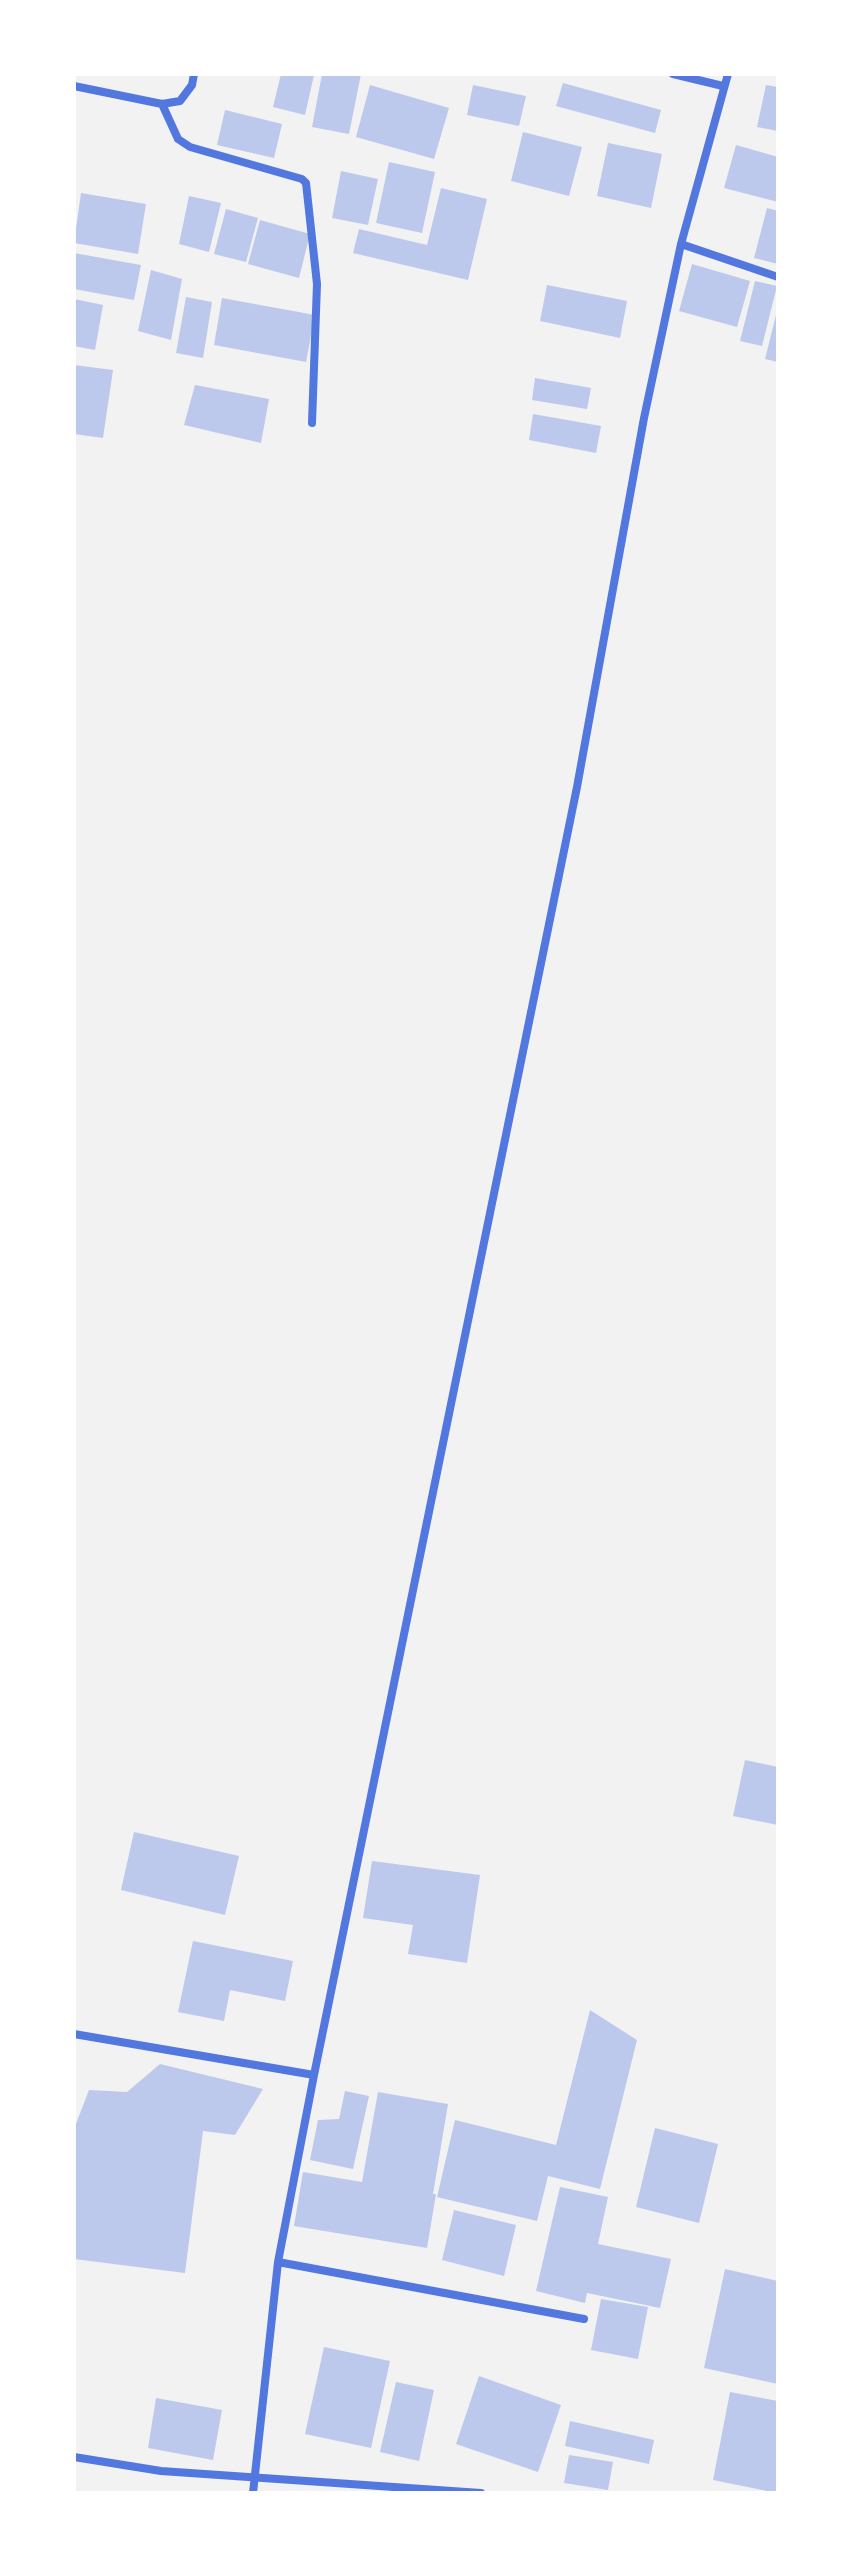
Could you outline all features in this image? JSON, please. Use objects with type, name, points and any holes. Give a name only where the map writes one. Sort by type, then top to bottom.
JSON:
[{"type":"street","points":[[74,86],[162,104],[180,101],[192,85],[194,74]]},
{"type":"street","points":[[673,74],[723,86]]},
{"type":"street","points":[[253,2493],[278,2262],[314,2075],[577,787],[644,418],[681,244],[728,74]]},
{"type":"street","points":[[162,104],[178,139],[190,147],[302,179],[306,183],[317,284],[312,423]]},
{"type":"street","points":[[681,244],[778,277]]},
{"type":"street","points":[[74,2034],[314,2075]]},
{"type":"street","points":[[278,2262],[584,2319]]},
{"type":"street","points":[[74,2457],[161,2471],[481,2493]]},
{"type":"building","points":[[281,74],[314,75],[305,115],[273,107]]},
{"type":"building","points":[[322,74],[361,74],[349,134],[312,127]]},
{"type":"building","points":[[563,83],[661,110],[655,133],[556,106]]},
{"type":"building","points":[[370,85],[449,108],[434,159],[356,137]]},
{"type":"building","points":[[473,85],[526,96],[519,126],[467,115]]},
{"type":"building","points":[[766,85],[778,87],[778,131],[757,127]]},
{"type":"building","points":[[225,110],[282,124],[274,158],[217,145]]},
{"type":"building","points":[[523,132],[582,147],[569,196],[511,181]]},
{"type":"building","points":[[608,143],[662,154],[651,208],[597,196]]},
{"type":"building","points":[[736,145],[778,157],[778,202],[724,188]]},
{"type":"building","points":[[389,162],[435,172],[422,233],[376,223]]},
{"type":"building","points":[[341,171],[378,179],[368,225],[332,218]]},
{"type":"building","points":[[441,188],[487,199],[468,280],[353,253],[359,229],[427,245]]},
{"type":"building","points":[[81,193],[146,204],[138,254],[74,243]]},
{"type":"building","points":[[189,196],[221,203],[209,252],[179,244]]},
{"type":"building","points":[[767,208],[778,211],[778,264],[754,258]]},
{"type":"building","points":[[226,209],[258,218],[246,262],[214,254]]},
{"type":"building","points":[[260,220],[310,234],[299,278],[248,264]]},
{"type":"building","points":[[74,253],[141,265],[134,300],[74,289]]},
{"type":"building","points":[[692,264],[750,281],[737,327],[679,311]]},
{"type":"building","points":[[151,270],[182,279],[171,340],[138,331]]},
{"type":"building","points":[[755,281],[777,286],[762,346],[740,341]]},
{"type":"building","points":[[547,285],[627,301],[620,338],[540,321]]},
{"type":"building","points":[[186,297],[212,302],[203,358],[176,353]]},
{"type":"building","points":[[222,298],[315,315],[306,362],[214,345]]},
{"type":"building","points":[[74,299],[103,305],[95,350],[74,346]]},
{"type":"building","points":[[778,311],[778,362],[765,359]]},
{"type":"building","points":[[74,365],[113,370],[103,438],[74,434]]},
{"type":"building","points":[[535,378],[591,388],[587,409],[532,400]]},
{"type":"building","points":[[195,385],[269,399],[261,443],[184,425]]},
{"type":"building","points":[[533,414],[601,426],[596,453],[529,440]]},
{"type":"building","points":[[745,1760],[778,1767],[778,1825],[733,1816]]},
{"type":"building","points":[[134,1832],[239,1856],[225,1915],[121,1890]]},
{"type":"building","points":[[372,1861],[480,1875],[467,1963],[408,1954],[413,1925],[363,1918]]},
{"type":"building","points":[[193,1941],[293,1961],[285,2001],[230,1990],[224,2021],[178,2012]]},
{"type":"building","points":[[590,2010],[637,2040],[600,2189],[548,2176],[537,2221],[437,2197],[455,2120],[556,2145]]},
{"type":"building","points":[[160,2064],[263,2089],[235,2135],[203,2131],[185,2273],[74,2259],[74,2129],[89,2090],[127,2092]]},
{"type":"building","points":[[345,2091],[369,2096],[353,2169],[310,2160],[318,2120],[339,2119]]},
{"type":"building","points":[[378,2092],[448,2104],[427,2248],[294,2226],[303,2172],[362,2182]]},
{"type":"building","points":[[655,2128],[718,2144],[699,2223],[636,2207]]},
{"type":"building","points":[[560,2187],[608,2197],[598,2244],[671,2259],[660,2308],[587,2293],[585,2303],[536,2291]]},
{"type":"building","points":[[454,2210],[516,2225],[504,2276],[442,2260]]},
{"type":"building","points":[[725,2269],[778,2281],[778,2384],[704,2368]]},
{"type":"building","points":[[601,2299],[648,2307],[638,2359],[591,2350]]},
{"type":"building","points":[[324,2347],[390,2361],[371,2448],[305,2434]]},
{"type":"building","points":[[479,2376],[561,2405],[538,2472],[456,2444]]},
{"type":"building","points":[[396,2382],[434,2390],[419,2461],[380,2452]]},
{"type":"building","points":[[730,2392],[778,2401],[777,2493],[713,2480]]},
{"type":"building","points":[[156,2398],[222,2410],[213,2460],[148,2448]]},
{"type":"building","points":[[570,2421],[654,2440],[649,2464],[565,2446]]},
{"type":"building","points":[[569,2455],[613,2462],[608,2490],[564,2483]]}]
